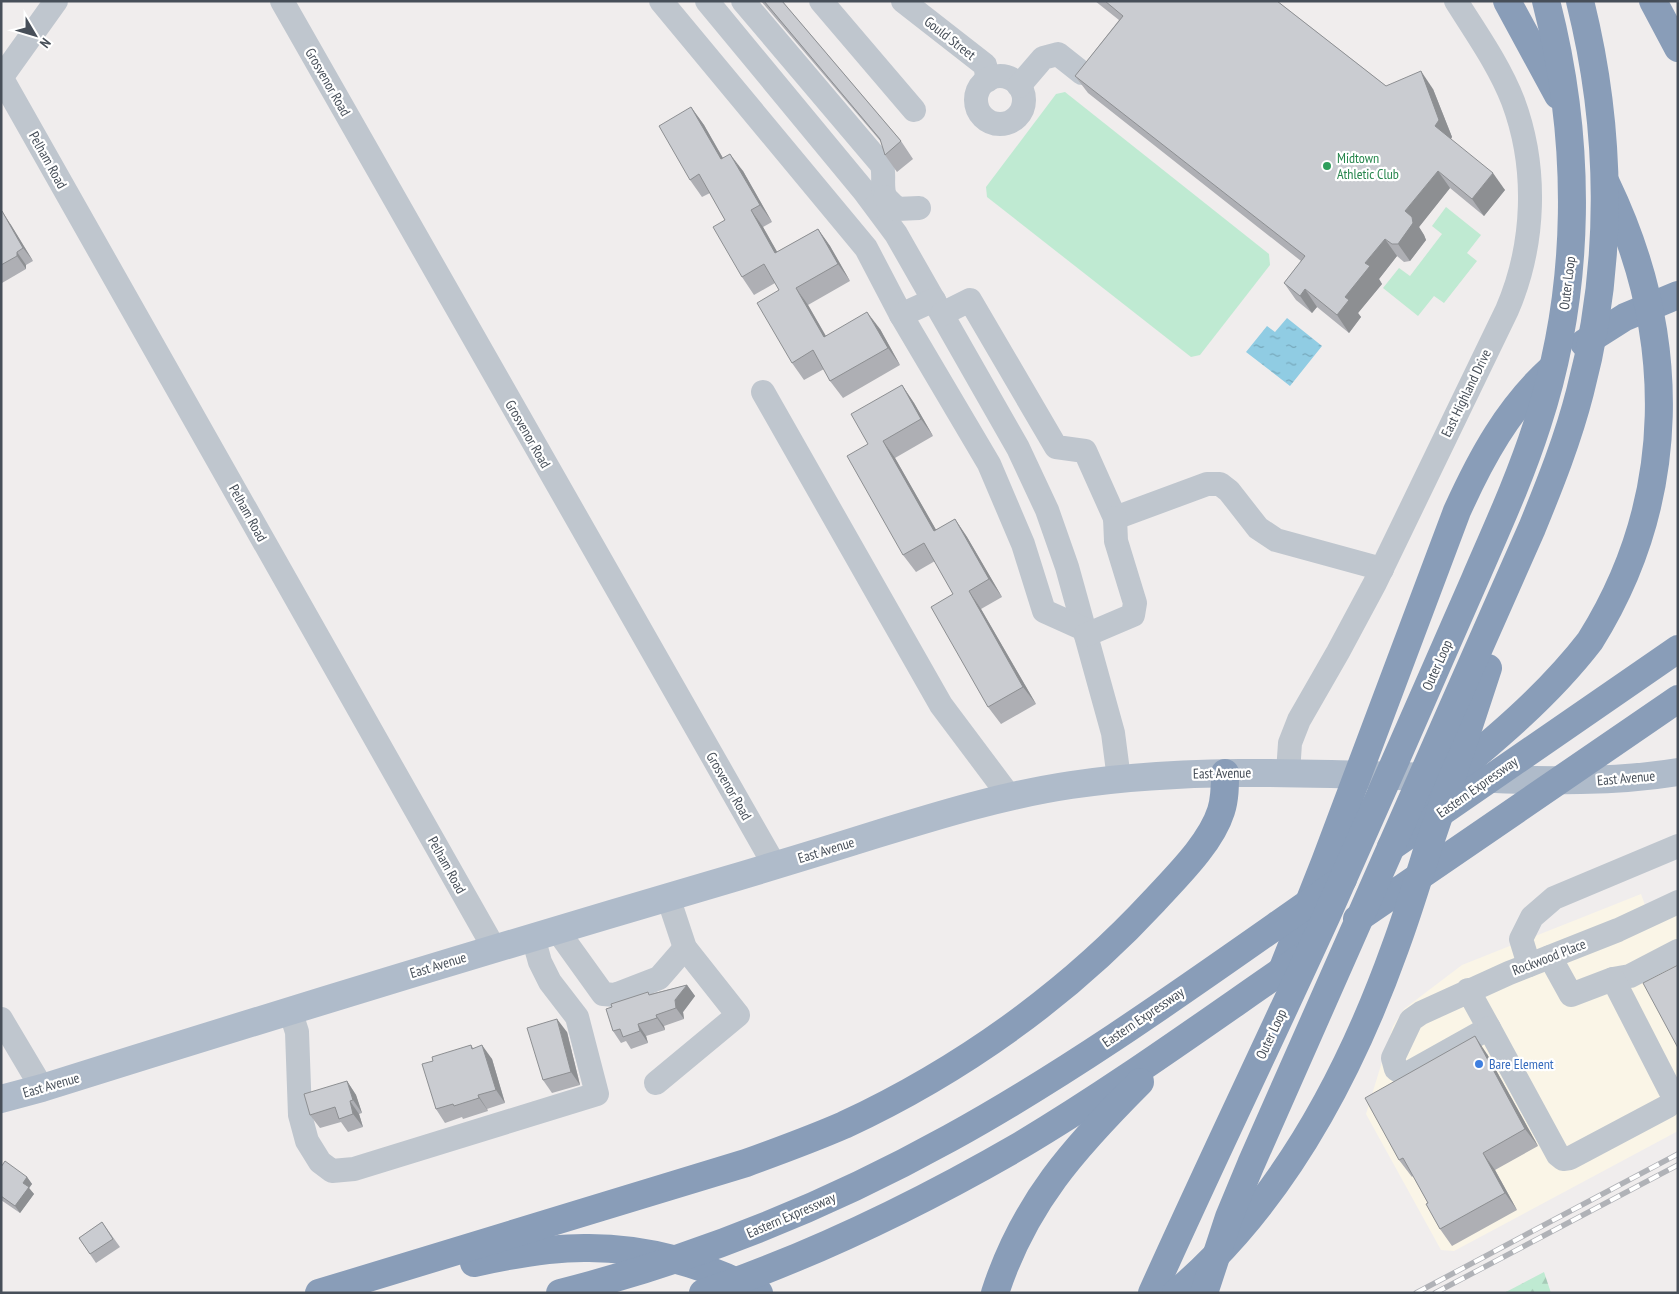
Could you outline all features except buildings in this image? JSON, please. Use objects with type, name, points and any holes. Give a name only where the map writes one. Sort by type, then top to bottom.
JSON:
[{"type":"highway","points":[[1176,1239],[1325,862],[1448,532],[1476,472],[1496,435],[1521,402],[1553,367],[1582,344],[1625,317],[1674,297],[1611,191],[1508,1]]},
{"type":"highway","name":"Outer Loop","points":[[1152,1293],[1326,915],[1515,487],[1538,423],[1553,368],[1564,311],[1570,263],[1572,223],[1572,173],[1567,108],[1558,50],[1546,1]]},
{"type":"highway","points":[[1176,1293],[1230,1242],[1260,1206],[1318,1117],[1343,1069],[1395,948],[1564,445],[1580,391],[1596,316],[1603,248],[1605,192],[1602,134],[1595,76],[1580,1]]},
{"type":"highway","points":[[1653,1],[1678,48]]},
{"type":"highway","points":[[1246,946],[1483,749],[1536,700],[1579,655],[1609,616],[1630,579],[1648,539],[1663,488],[1671,434],[1670,384],[1659,315],[1647,276],[1627,224],[1611,191]]},
{"type":"highway","points":[[1204,1293],[1218,1246],[1240,1190],[1544,500]]},
{"type":"highway","name":"Eastern Expressway","points":[[560,1293],[658,1265],[731,1240],[795,1214],[900,1165],[976,1124],[1050,1078],[1246,946],[1678,649]]},
{"type":"highway","points":[[703,1293],[843,1237],[946,1186],[1021,1144],[1062,1119],[1206,1023],[1678,699]]},
{"type":"highway","points":[[319,1293],[746,1163],[804,1142],[843,1125],[926,1082],[988,1043],[1028,1014],[1100,954],[1146,910],[1194,854],[1214,826],[1222,809],[1225,773]]},
{"type":"highway","points":[[995,1293],[1007,1261],[1038,1199],[1081,1142],[1163,1060],[1206,1023]]},
{"type":"highway","points":[[334,1293],[510,1255],[583,1248],[627,1251],[674,1259],[715,1272],[759,1293]]},
{"type":"main road","name":"East Avenue","points":[[1,1099],[494,948],[775,866],[930,818],[1010,797],[1071,785],[1119,779],[1225,773],[1288,773],[1537,781],[1597,780],[1657,776],[1678,772]]},
{"type":"street","points":[[1,78],[56,1]]},
{"type":"street","name":"Grosvenor Road","points":[[282,1],[775,866]]},
{"type":"street","points":[[743,1],[879,162],[883,172],[881,202]]},
{"type":"street","points":[[821,1],[914,110]]},
{"type":"street","name":"Gould Street","points":[[903,1],[985,66],[988,80]]},
{"type":"street","name":"East Highland Drive","points":[[1288,773],[1290,744],[1298,720],[1338,652],[1382,569],[1507,310],[1520,275],[1527,237],[1530,205],[1529,172],[1519,120],[1500,73],[1456,1]]},
{"type":"street","points":[[989,464],[1022,455],[1056,448],[1085,451],[1115,518],[1116,540],[1135,603],[1133,615],[1085,632],[1044,611],[1023,544],[989,464],[901,315],[866,248],[668,9],[707,2],[808,124],[881,202],[896,234],[1022,455],[1048,510],[1058,538],[1085,632],[1113,733],[1119,779]]},
{"type":"street","points":[[1019,86],[1043,58],[1058,54],[1082,73]]},
{"type":"street","points":[[1002,77],[1008,78],[1019,86],[1024,100],[1019,115],[1006,123],[991,122],[985,119],[977,106],[978,91],[988,80],[1002,77]]},
{"type":"street","name":"Pelham Road","points":[[1,78],[494,948]]},
{"type":"street","points":[[780,145],[808,124]]},
{"type":"street","points":[[881,202],[896,209],[919,208]]},
{"type":"street","points":[[901,315],[970,300],[1056,448]]},
{"type":"street","points":[[763,392],[941,705],[1010,797]]},
{"type":"street","points":[[1115,518],[1207,484],[1220,484],[1258,528],[1276,540],[1382,569]]},
{"type":"street","points":[[1678,846],[1650,856],[1554,898],[1532,917],[1521,939],[1571,995],[1613,979],[1630,976],[1678,951]]},
{"type":"street","points":[[656,1083],[738,1015],[685,948],[668,897]]},
{"type":"street","name":"Rockwood Place","points":[[1489,1028],[1405,1075],[1396,1069],[1393,1058],[1411,1020],[1420,1013],[1468,990],[1644,918],[1678,902]]},
{"type":"street","points":[[545,934],[603,994],[615,995],[659,978],[685,948]]},
{"type":"street","points":[[290,1010],[298,1032],[300,1115],[307,1141],[320,1162],[332,1171],[354,1169],[597,1094],[577,1018],[550,982],[540,962],[545,934]]},
{"type":"street","points":[[1468,990],[1558,1155],[1563,1159],[1570,1158],[1668,1106],[1672,1101],[1672,1094],[1613,979]]},
{"type":"street","points":[[1,1019],[42,1088]]},
{"type":"shaded area","points":[[1641,894],[1651,922],[1678,909],[1678,1131],[1454,1251],[1441,1250],[1366,1114],[1393,1026],[1404,1009],[1462,965]]},
{"type":"green space","points":[[1065,92],[1269,254],[1270,265],[1200,355],[1191,357],[987,197],[986,187],[1056,94]]},
{"type":"green space","points":[[1446,207],[1481,235],[1467,253],[1477,261],[1444,303],[1434,296],[1418,316],[1383,288],[1399,268],[1410,276],[1442,234],[1432,226]]},
{"type":"green space","points":[[1544,1272],[1551,1293],[1504,1293]]},
{"type":"water","points":[[1287,318],[1322,346],[1290,386],[1246,352],[1267,326],[1275,332]]},
{"type":"railway","points":[[1416,1293],[1678,1154]]},
{"type":"railway","points":[[1435,1293],[1678,1165]]},
{"type":"place","name":"Midtown Athletic Club","points":[[1327,166]]},
{"type":"place","name":"Bare Element","points":[[1479,1064]]}]
